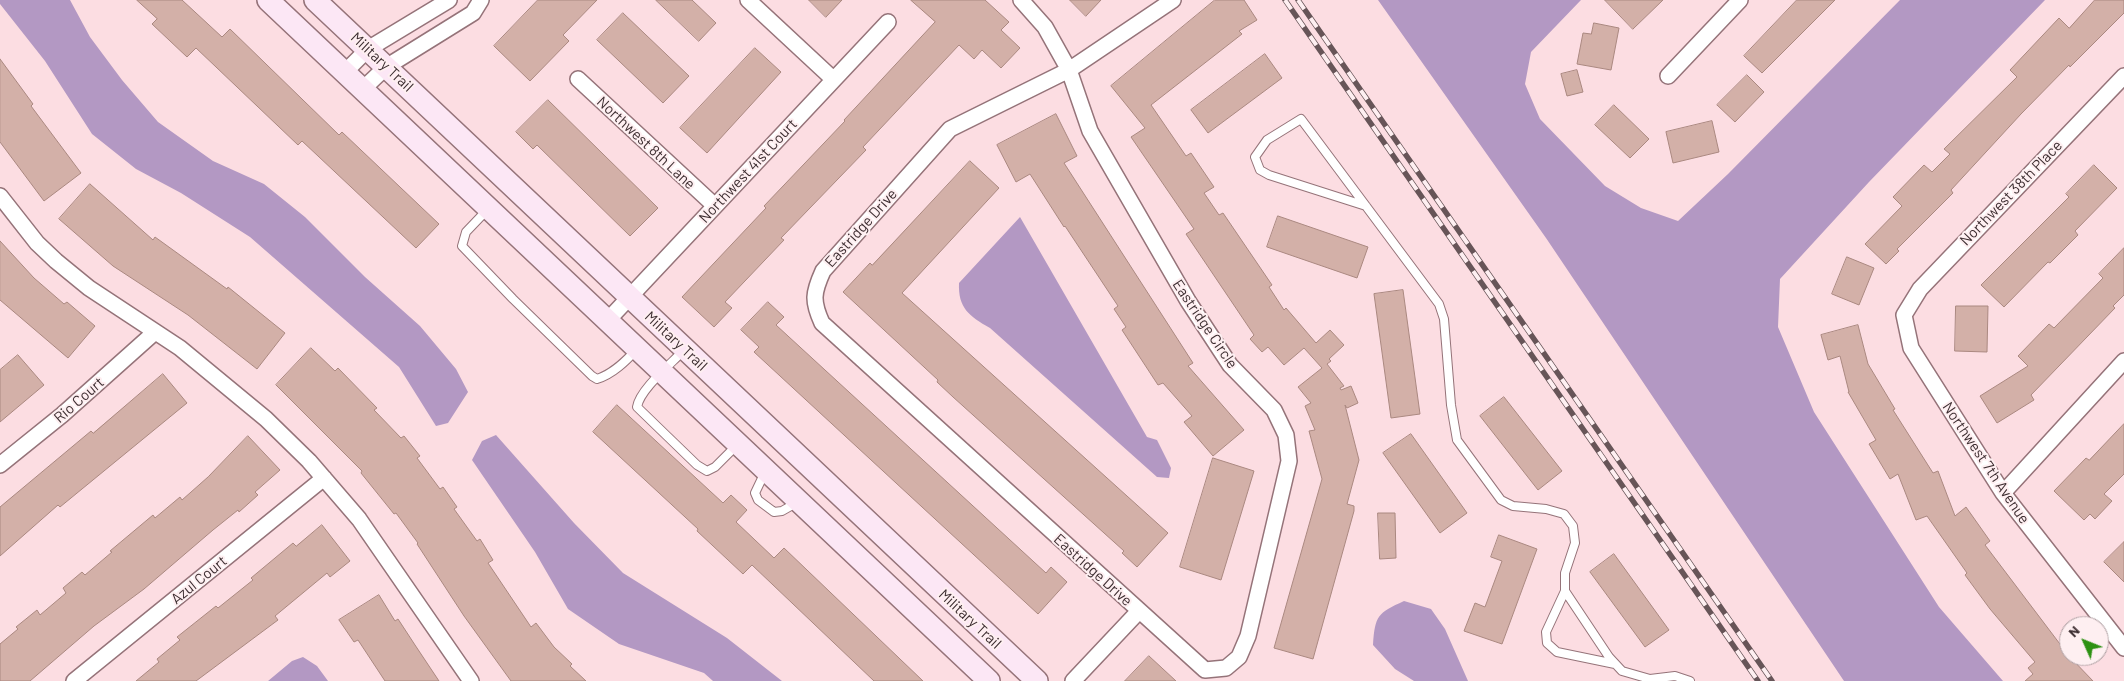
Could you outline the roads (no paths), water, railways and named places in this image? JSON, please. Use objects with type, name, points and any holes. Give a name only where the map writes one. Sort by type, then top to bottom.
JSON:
[{"type":"street","name":"Military Trail","points":[[268,0],[989,681]]},
{"type":"street","name":"Military Trail","points":[[315,0],[1037,681]]},
{"type":"street","points":[[345,72],[368,49],[450,0]]},
{"type":"street","points":[[363,89],[386,67],[473,13],[481,0]]},
{"type":"street","points":[[748,0],[833,79]]},
{"type":"street","name":"Eastridge Circle","points":[[1021,0],[1045,28],[1069,70],[1090,131],[1188,301],[1230,365],[1274,410],[1286,435],[1289,461],[1248,636],[1239,657],[1226,668],[1205,670],[1139,611]]},
{"type":"street","name":"Eastridge Drive","points":[[1139,611],[822,323],[814,306],[815,289],[823,271],[950,129],[1069,70],[1173,0]]},
{"type":"street","points":[[1668,76],[1740,0]]},
{"type":"street","name":"Northwest 41st Court","points":[[608,320],[888,22]]},
{"type":"street","name":"Northwest 38th Place","points":[[1904,315],[1920,289],[2124,76]]},
{"type":"street","name":"Northwest 8th Lane","points":[[578,79],[715,206]]},
{"type":"street","points":[[0,196],[37,243],[56,261],[89,288],[180,348],[266,419],[309,461],[359,519],[471,681]]},
{"type":"street","name":"Northwest 7th Avenue","points":[[1904,315],[1911,348],[2003,493],[2124,648]]},
{"type":"street","name":"Rio Court","points":[[0,465],[62,415],[154,332]]},
{"type":"street","points":[[2003,493],[2124,360]]},
{"type":"street","name":"Azul Court","points":[[74,681],[324,478]]},
{"type":"street","points":[[1073,681],[1139,611]]},
{"type":"lane","points":[[1366,206],[1269,175],[1260,170],[1255,157],[1267,140],[1301,119],[1366,206],[1439,304],[1444,319],[1451,405],[1457,440],[1501,500],[1513,506],[1546,509],[1564,514],[1573,526],[1575,543],[1566,573],[1565,590],[1546,632],[1547,643],[1557,652],[1615,664]]},
{"type":"lane","points":[[489,208],[466,232],[462,246],[592,376],[597,379],[604,377],[626,361],[638,348]]},
{"type":"lane","points":[[685,349],[648,388],[638,402],[637,407],[697,466],[707,471],[716,467],[738,443]]},
{"type":"lane","points":[[1565,590],[1609,657],[1622,671],[1650,679],[1675,676],[1690,681]]},
{"type":"railway","points":[[1285,0],[1758,681]]},
{"type":"railway","points":[[1298,0],[1772,681]]}]
